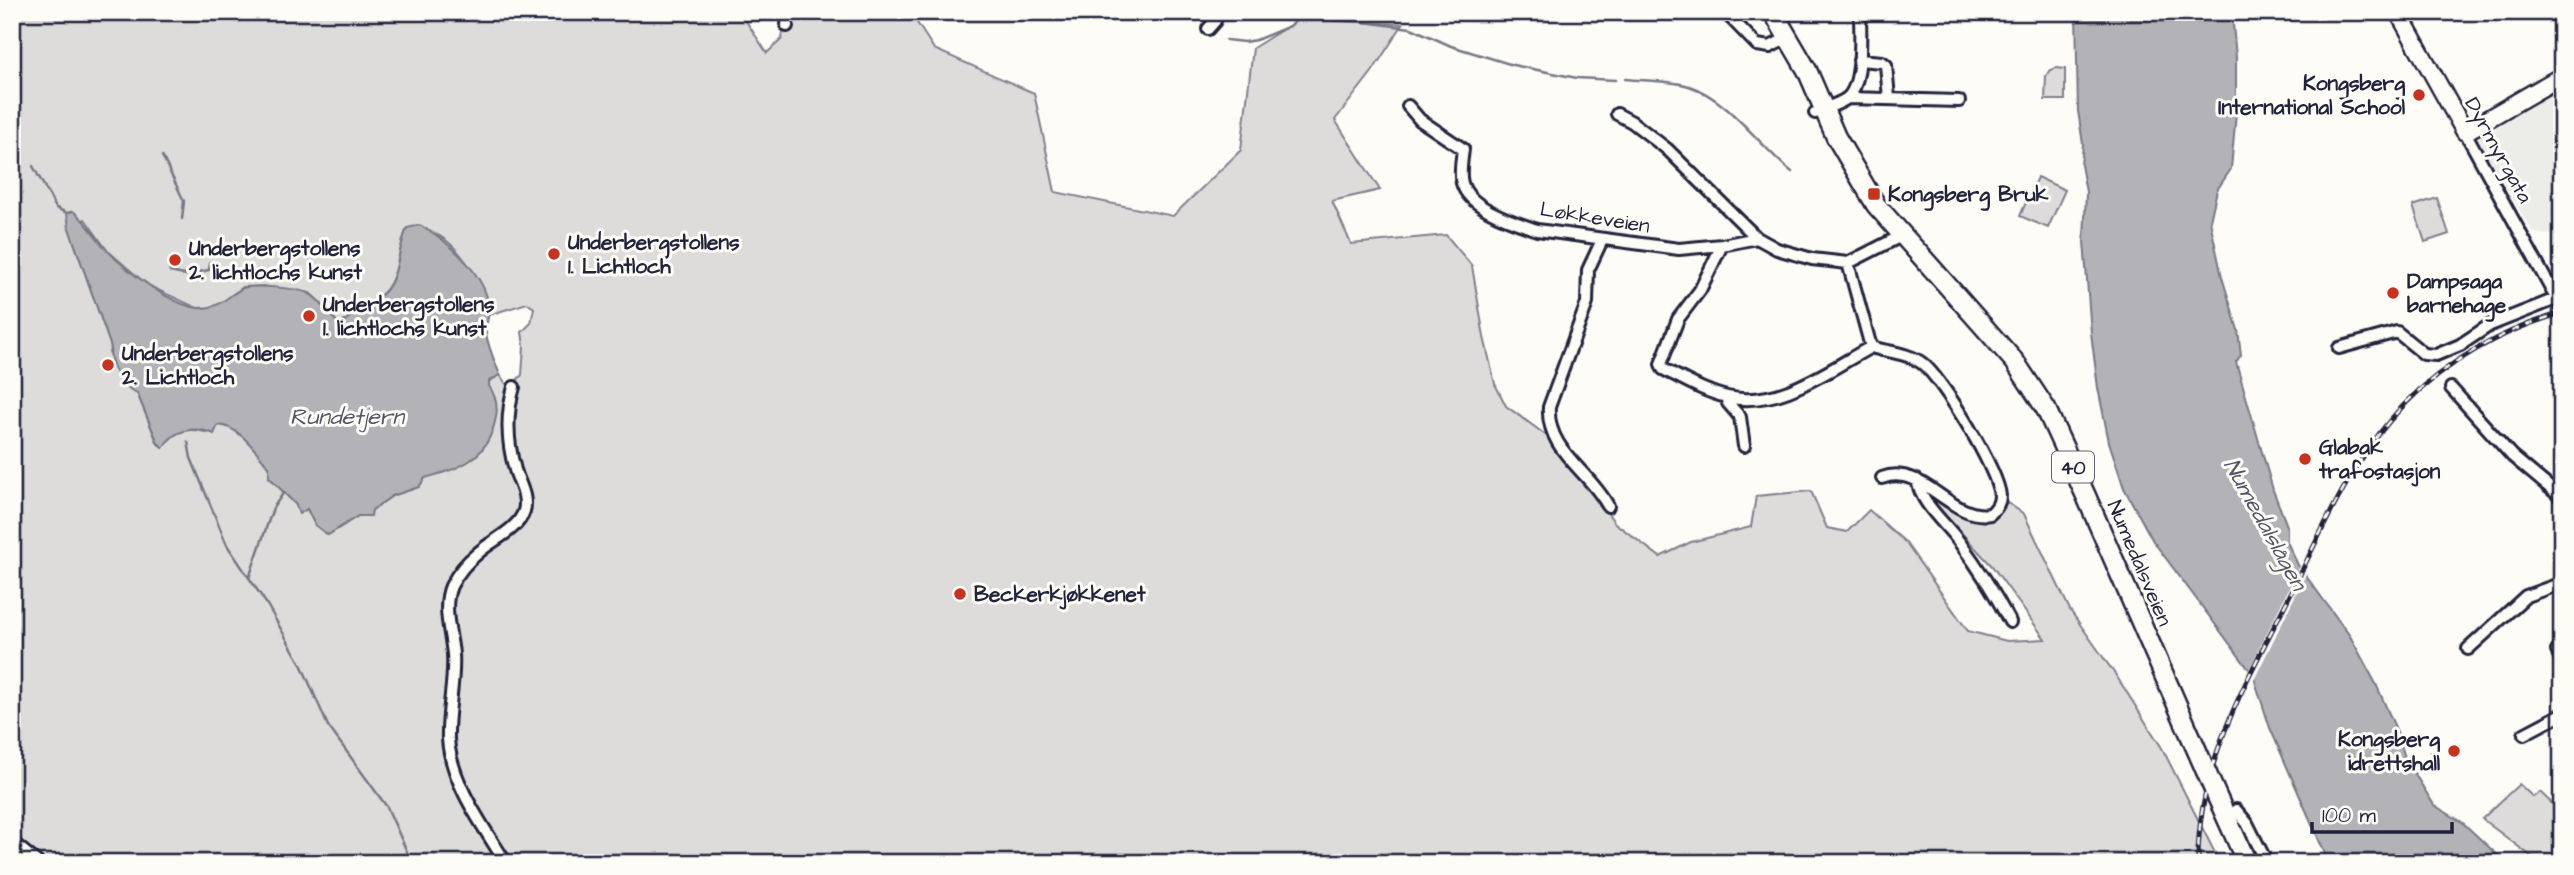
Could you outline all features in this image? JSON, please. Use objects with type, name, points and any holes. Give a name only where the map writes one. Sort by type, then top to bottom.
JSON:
[{"type":"main road","name":"Numedalsveien","points":[[1763,12],[1807,70],[1819,111],[1842,164],[1864,196],[1876,205],[2015,362],[2046,409],[2247,863]]},
{"type":"main road","name":"Numedalsveien","points":[[1773,12],[1785,39]]},
{"type":"main road","name":"Dyrmyrgata","points":[[2398,12],[2465,132]]},
{"type":"main road","points":[[2465,132],[2562,76]]},
{"type":"street","points":[[786,26],[788,12]]},
{"type":"street","points":[[1208,29],[1215,21],[1216,12]]},
{"type":"street","points":[[1725,12],[1757,46],[1770,47],[1785,39]]},
{"type":"street","points":[[1848,98],[1854,88],[1860,60],[1860,12]]},
{"type":"street","points":[[1860,60],[1882,62],[1886,65],[1889,98]]},
{"type":"street","points":[[1819,111],[1848,98],[1959,101]]},
{"type":"street","name":"Løkkeveien","points":[[1408,106],[1420,120],[1462,149],[1461,182],[1469,197],[1492,212],[1537,230],[1679,249],[1722,245],[1756,238]]},
{"type":"street","points":[[1617,114],[1667,149],[1756,238],[1777,248],[1812,259],[1848,263],[1901,236]]},
{"type":"street","name":"Dyrmyrgata","points":[[2465,132],[2559,304]]},
{"type":"street","points":[[1602,240],[1588,270],[1585,287],[1587,303],[1549,407],[1548,421],[1562,450],[1603,496],[1608,506]]},
{"type":"street","points":[[1722,245],[1700,290],[1678,319],[1661,364],[1663,369],[1721,395],[1747,399],[1772,397],[1800,386],[1871,347],[1910,357],[1928,369],[1981,450],[2000,492],[1997,508],[1990,514],[1979,516],[1964,512],[1917,480],[1893,474],[1882,478]]},
{"type":"street","points":[[1848,263],[1871,347]]},
{"type":"street","points":[[2339,348],[2397,332],[2424,354],[2436,355],[2460,345],[2490,325],[2559,304]]},
{"type":"street","points":[[506,863],[462,786],[451,757],[448,721],[453,656],[447,610],[451,587],[459,573],[524,513],[525,498],[512,456],[509,435],[509,407],[514,387]]},
{"type":"street","points":[[2451,388],[2512,456],[2562,498]]},
{"type":"street","points":[[1721,395],[1740,417],[1744,446]]},
{"type":"street","points":[[1917,480],[1920,495],[1958,539],[1989,583],[2010,622]]},
{"type":"street","points":[[2468,649],[2482,633],[2526,596],[2562,583]]},
{"type":"street","points":[[2524,734],[2562,714]]},
{"type":"street","points":[[2235,810],[2246,823],[2267,863]]},
{"type":"street","points":[[12,842],[38,863]]},
{"type":"shaded area","points":[[12,12],[740,12],[767,53],[782,39],[786,12],[915,12],[912,15],[934,49],[1034,93],[1055,192],[1173,216],[1241,150],[1253,48],[1304,16],[1337,21],[1403,24],[1372,72],[1335,120],[1380,190],[1332,201],[1351,244],[1446,235],[1472,266],[1495,384],[1506,406],[1547,436],[1615,523],[1660,557],[1691,542],[1751,527],[1756,496],[1811,491],[1827,528],[1847,532],[1869,510],[1905,542],[1968,631],[2007,641],[2045,639],[1992,566],[1931,500],[1952,500],[1982,513],[2006,502],[2024,514],[2070,610],[2162,748],[2220,863],[12,863]],"holes":[[[85,219],[107,250],[147,285],[197,308],[214,307],[243,287],[263,286],[310,293],[340,325],[351,316],[351,309],[368,303],[387,288],[393,279],[407,228],[429,232],[444,239],[471,268],[484,293],[489,315],[527,303],[534,308],[531,323],[522,332],[522,375],[509,388],[500,375],[489,381],[489,386],[419,487],[392,496],[328,535],[315,525],[307,509],[299,513],[296,505],[269,477],[269,467],[235,430],[222,425],[208,433],[182,431],[163,447],[158,444],[137,393],[109,352],[111,347],[69,228]]]},
{"type":"shaded area","points":[[2056,68],[2065,69],[2065,100],[2045,100],[2046,76]]},
{"type":"shaded area","points":[[2562,82],[2562,292],[2552,274],[2552,235],[2533,233],[2477,137],[2480,129]]},
{"type":"shaded area","points":[[2037,177],[2065,190],[2048,228],[2020,216]]},
{"type":"shaded area","points":[[2437,198],[2449,234],[2425,242],[2413,206]]},
{"type":"shaded area","points":[[2519,784],[2533,797],[2540,792],[2562,813],[2562,863],[2540,863],[2482,819]]},
{"type":"water","name":"Numedalslågen","points":[[2076,12],[2232,12],[2236,58],[2236,113],[2231,169],[2217,190],[2210,221],[2222,277],[2238,330],[2241,355],[2236,362],[2273,490],[2287,526],[2287,542],[2298,565],[2350,636],[2376,684],[2398,734],[2405,758],[2434,805],[2462,822],[2506,863],[2329,863],[2270,728],[2253,675],[2153,541],[2124,488],[2109,442],[2091,333],[2084,241],[2086,192],[2081,165],[2083,144],[2078,111]]},
{"type":"water","name":"Rundetjern","points":[[73,211],[126,268],[175,301],[187,306],[205,308],[216,305],[241,289],[287,288],[314,297],[340,325],[351,316],[351,309],[368,303],[388,288],[407,228],[420,225],[442,239],[463,259],[473,270],[486,294],[489,310],[486,333],[500,375],[489,381],[497,409],[487,443],[471,460],[425,478],[419,487],[392,496],[372,510],[371,516],[358,516],[328,535],[315,525],[307,509],[299,514],[296,505],[269,477],[269,467],[247,441],[226,426],[218,425],[214,434],[186,430],[173,436],[163,448],[158,443],[137,393],[122,381],[111,360],[111,347],[69,228],[67,213]]},
{"type":"pier","points":[[2301,564],[2307,572],[2252,684],[2247,673]]},
{"type":"waterway","points":[[1226,40],[1256,40],[1290,26],[1297,19],[1314,16],[1411,28],[1451,46],[1513,65],[1577,78],[1615,80]]},
{"type":"waterway","points":[[1625,79],[1673,83],[1704,92],[1731,113],[1792,172]]},
{"type":"waterway","points":[[162,156],[184,201],[182,219]]},
{"type":"waterway","points":[[33,166],[56,208],[67,213]]},
{"type":"waterway","points":[[169,265],[170,272],[184,275],[209,270],[210,262]]},
{"type":"waterway","points":[[188,442],[191,458],[227,545],[266,603],[301,664],[328,726],[387,807],[412,863]]},
{"type":"waterway","points":[[249,578],[273,508],[284,492]]},
{"type":"railway","points":[[2198,863],[2206,790],[2228,722],[2354,470],[2385,426],[2438,375],[2497,338],[2562,313]]},
{"type":"place","name":"Kongsberg International School","points":[[2419,95]]},
{"type":"place","name":"Kongsberg Bruk","points":[[1874,194]]},
{"type":"place","name":"Underbergstollens 1. Lichtloch","points":[[554,254]]},
{"type":"place","name":"Underbergstollens 2. lichtlochs kunst","points":[[175,260]]},
{"type":"place","name":"Dampsaga barnehage","points":[[2393,293]]},
{"type":"place","name":"Underbergstollens 1. lichtlochs kunst","points":[[309,316]]},
{"type":"place","name":"Underbergstollens 2. Lichtloch","points":[[108,365]]},
{"type":"place","name":"Glabak trafostasjon","points":[[2305,459]]},
{"type":"place","name":"Beckerkjøkkenet","points":[[960,594]]},
{"type":"place","name":"Kongsberg idrettshall","points":[[2454,751]]}]
